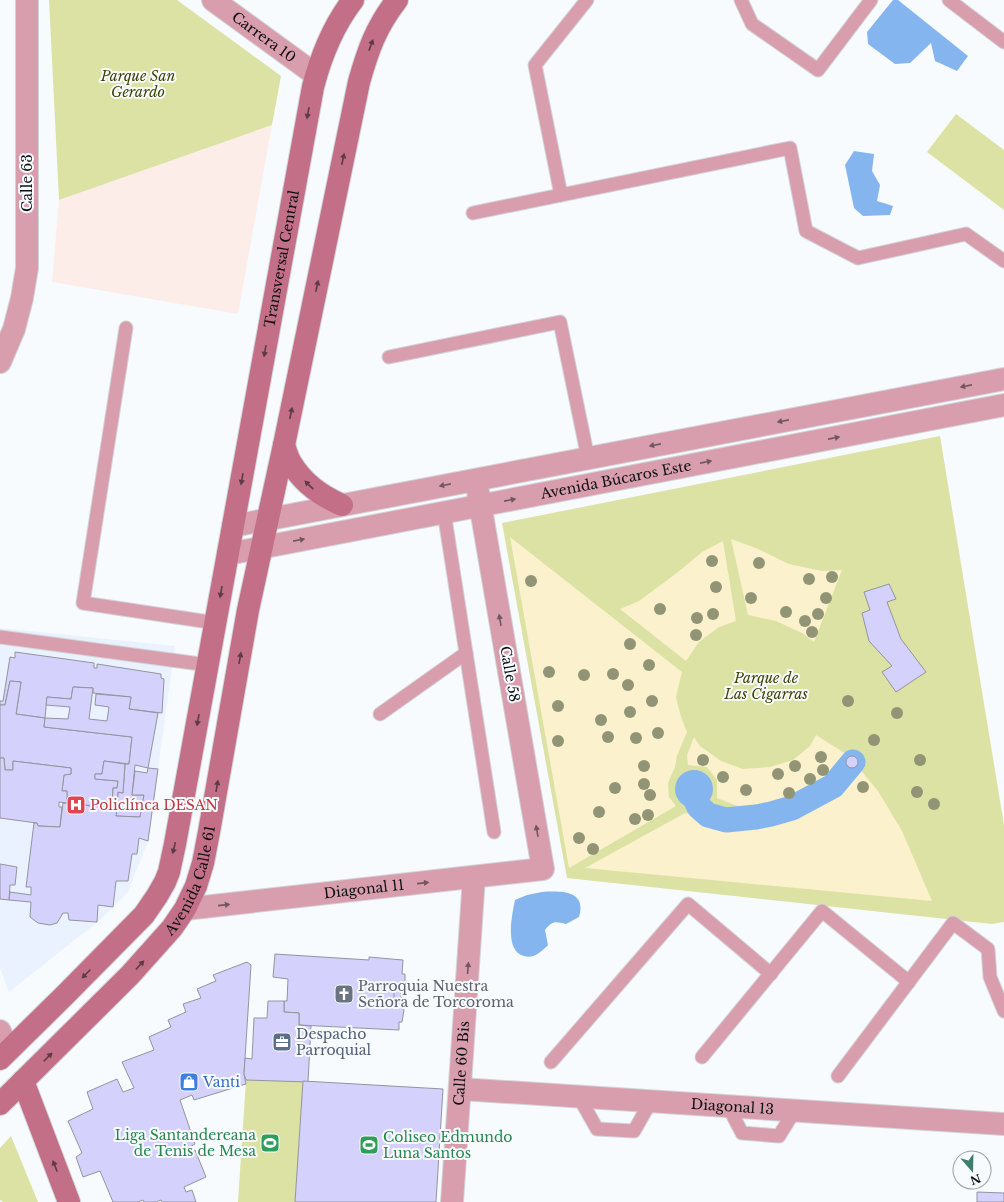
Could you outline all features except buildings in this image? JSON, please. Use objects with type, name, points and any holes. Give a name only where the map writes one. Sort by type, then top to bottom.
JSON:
[{"type":"main road","name":"Transversal Central","points":[[233,526],[316,75],[334,30],[353,0]]},
{"type":"main road","points":[[267,520],[284,445],[359,82],[374,37],[397,0]]},
{"type":"main road","points":[[284,445],[291,463],[302,478],[314,490],[327,499],[342,505]]},
{"type":"main road","name":"Avenida Calle 61","points":[[0,1104],[130,975],[172,928],[185,909],[196,886],[203,863],[248,610],[267,520]]},
{"type":"main road","name":"Avenida Calle 61","points":[[4,1055],[144,915],[157,896],[169,872],[233,526]]},
{"type":"main road","points":[[23,1081],[69,1202]]},
{"type":"street","name":"Calle 63","points":[[0,362],[14,329],[22,298],[27,268],[27,0]]},
{"type":"street","name":"Carrera 10","points":[[213,0],[316,75]]},
{"type":"street","name":"Avenida Búcaros Este","points":[[233,526],[1004,379]]},
{"type":"street","name":"Avenida Búcaros Este","points":[[228,554],[1004,405]]},
{"type":"street","name":"Calle 58","points":[[476,480],[543,869]]},
{"type":"street","name":"Diagonal 11","points":[[185,909],[543,869]]},
{"type":"street","name":"Calle 60 Bis","points":[[452,1202],[474,877]]},
{"type":"street","points":[[0,1031],[4,1055]]},
{"type":"street","name":"Diagonal 13","points":[[460,1089],[1004,1124]]},
{"type":"lane","points":[[561,195],[535,65],[587,0]]},
{"type":"lane","points":[[742,0],[752,24],[818,70],[871,0]]},
{"type":"lane","points":[[949,0],[1004,42]]},
{"type":"lane","points":[[473,213],[790,148],[806,231],[858,258],[966,234],[1004,261]]},
{"type":"lane","points":[[389,357],[560,322],[588,458]]},
{"type":"lane","points":[[126,328],[83,603],[216,623]]},
{"type":"lane","points":[[444,512],[494,832]]},
{"type":"lane","points":[[0,637],[208,664]]},
{"type":"lane","points":[[380,714],[466,653]]},
{"type":"lane","points":[[551,1062],[688,904],[771,974]]},
{"type":"lane","points":[[702,1058],[822,911],[908,982]]},
{"type":"lane","points":[[838,1076],[953,923],[988,949],[990,977],[1004,1011]]},
{"type":"lane","points":[[579,1096],[597,1129],[634,1131],[651,1101]]},
{"type":"shaded area","points":[[272,125],[238,314],[52,282],[59,200]]},
{"type":"shaded area","name":"Policlínca DESAN","points":[[0,628],[175,646],[148,841],[128,892],[100,920],[9,992],[0,968]]},
{"type":"green space","name":"Parque San Gerardo","points":[[49,0],[177,0],[281,76],[272,125],[59,200]]},
{"type":"green space","points":[[956,114],[1004,150],[1004,210],[927,152]]},
{"type":"green space","name":"Parque de Las Cigarras","points":[[940,436],[1004,825],[1004,922],[992,924],[567,878],[502,523]]},
{"type":"green space","name":"Liga Santandereana de Tenis de Mesa","points":[[246,1080],[303,1081],[295,1202],[238,1202]]},
{"type":"green space","points":[[11,1136],[38,1202],[3,1202],[0,1200],[0,1148]]},
{"type":"sand","points":[[510,537],[682,672],[676,697],[681,717],[687,732],[668,783],[669,797],[676,806],[569,868]]},
{"type":"sand","points":[[731,539],[756,548],[789,564],[822,571],[842,570],[814,642],[802,633],[776,621],[748,615]]},
{"type":"sand","points":[[723,541],[736,621],[719,627],[699,642],[686,661],[620,609],[639,601],[702,552]]},
{"type":"sand","points":[[816,735],[846,754],[827,780],[803,795],[770,805],[740,807],[717,798],[717,780],[707,767],[688,765],[687,755],[694,737],[700,746],[721,761],[743,769],[770,767],[793,760],[810,746]]},
{"type":"sand","points":[[858,767],[878,791],[902,831],[932,901],[585,868],[685,813],[708,815],[726,820],[754,818],[771,814],[792,808],[833,786]]},
{"type":"water","points":[[893,0],[898,0],[968,56],[957,71],[935,61],[931,43],[910,63],[895,64],[868,44],[867,32]]},
{"type":"water","points":[[854,151],[874,154],[872,171],[880,185],[877,201],[893,206],[890,215],[863,216],[854,208],[845,165]]},
{"type":"water","points":[[694,770],[704,773],[710,779],[713,789],[710,799],[704,805],[694,808],[684,805],[678,799],[675,789],[678,779],[684,773]]},
{"type":"water","points":[[542,892],[564,892],[576,897],[580,908],[579,917],[566,924],[556,922],[552,923],[545,930],[548,945],[534,956],[528,957],[518,953],[512,940],[511,923],[515,900],[527,895]]},
{"type":"waterway","points":[[692,792],[699,807],[708,815],[726,820],[756,817],[792,808],[833,786],[853,762]]},
{"type":"place","name":"Policlínca DESAN","points":[[76,805]]},
{"type":"place","name":"Parroquia Nuestra Señora de Torcoroma","points":[[344,994]]},
{"type":"place","name":"Despacho Parroquial","points":[[282,1042]]},
{"type":"place","name":"Vanti","points":[[189,1082]]},
{"type":"place","name":"Liga Santandereana de Tenis de Mesa","points":[[270,1143]]},
{"type":"place","name":"Coliseo Edmundo Luna Santos","points":[[369,1145]]}]
